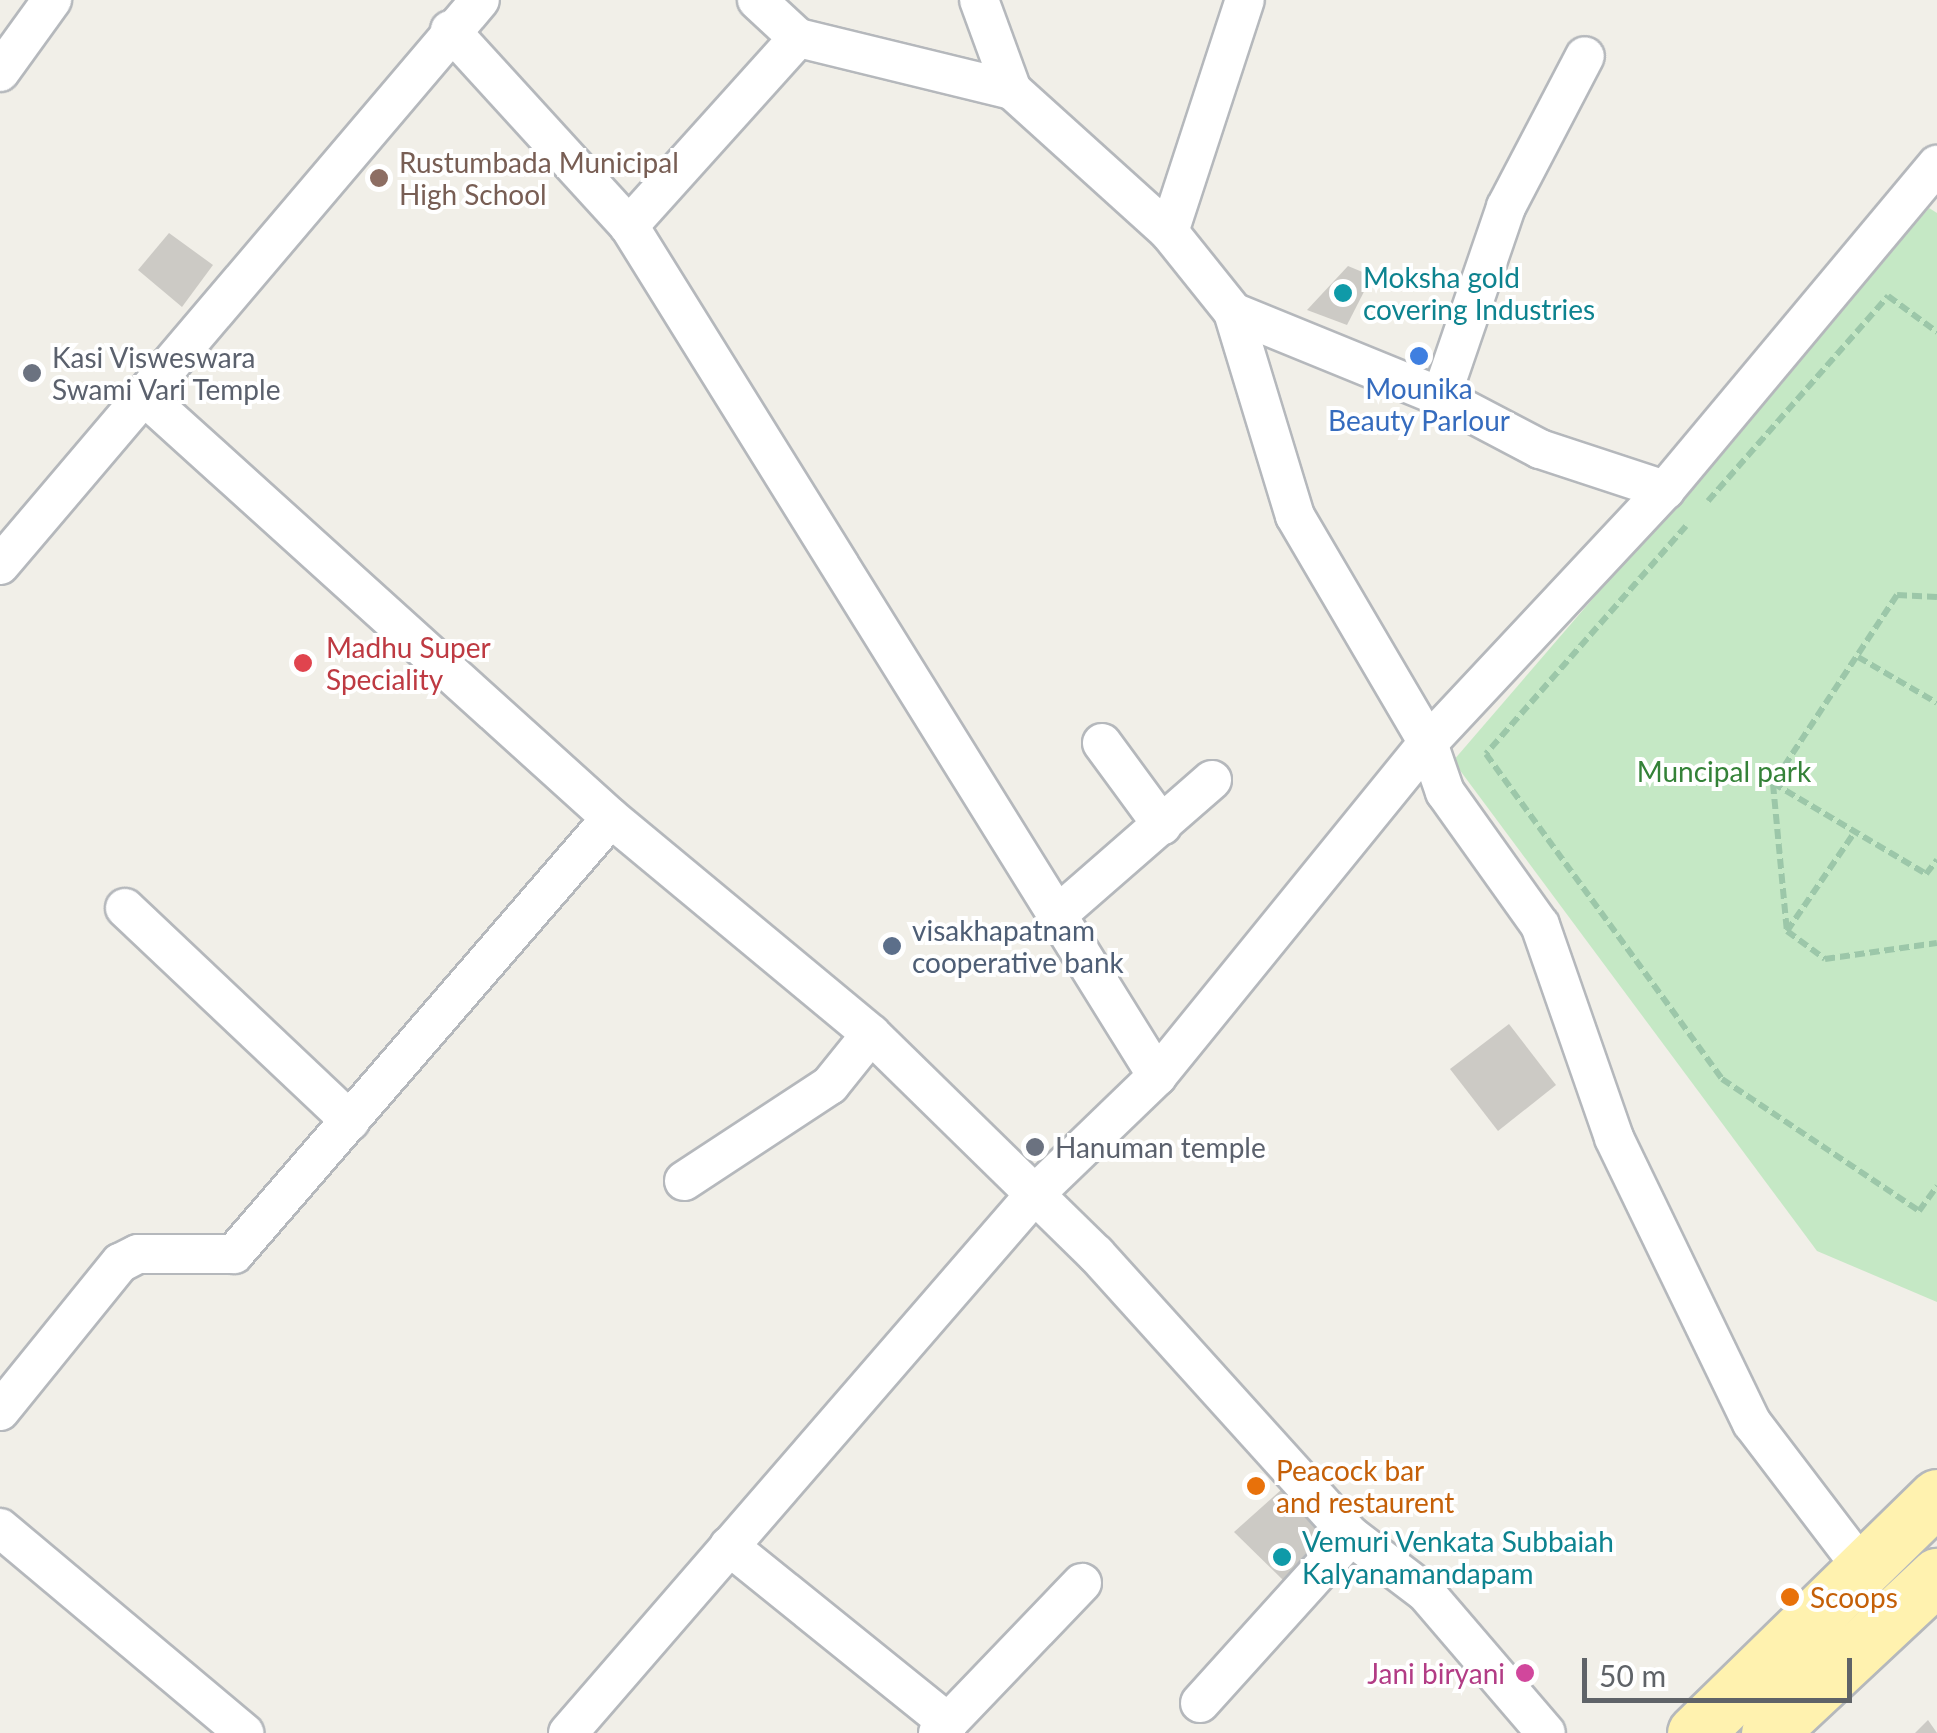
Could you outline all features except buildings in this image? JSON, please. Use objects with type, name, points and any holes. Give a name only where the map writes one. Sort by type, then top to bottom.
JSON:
[{"type":"main road","points":[[1696,1733],[1937,1497]]},
{"type":"main road","points":[[1769,1733],[1937,1576]]},
{"type":"street","points":[[0,72],[52,0]]},
{"type":"street","points":[[756,0],[798,38],[1012,90]]},
{"type":"street","points":[[979,0],[1012,90],[1170,232],[1232,312],[1295,516],[1428,743],[1445,792],[1540,926],[1614,1138],[1752,1423],[1864,1570]]},
{"type":"street","points":[[1170,232],[1245,0]]},
{"type":"street","points":[[0,565],[12,525],[144,396],[478,1]]},
{"type":"street","points":[[450,30],[629,226],[860,586],[1056,916],[1157,1076]]},
{"type":"street","points":[[629,226],[798,38]]},
{"type":"street","points":[[1441,397],[1506,208],[1585,56]]},
{"type":"street","points":[[568,1733],[1035,1194],[1157,1076],[1428,743],[1665,490],[1937,165]]},
{"type":"street","points":[[1232,312],[1441,397],[1540,449],[1665,490]]},
{"type":"street","points":[[144,396],[611,818],[871,1034],[1035,1194],[1351,1536],[1426,1594],[1546,1733]]},
{"type":"street","points":[[1102,743],[1162,825]]},
{"type":"street","points":[[1056,916],[1212,780]]},
{"type":"street","points":[[0,1411],[120,1263],[138,1254],[234,1254],[611,818]]},
{"type":"street","points":[[125,908],[350,1120]]},
{"type":"street","points":[[684,1180],[830,1086],[871,1034]]},
{"type":"street","points":[[0,1528],[244,1733]]},
{"type":"street","points":[[1200,1704],[1351,1536]]},
{"type":"street","points":[[729,1546],[943,1728],[1082,1583]]},
{"type":"path","points":[[1937,332],[1888,296],[1486,754],[1722,1079],[1919,1211],[1937,1186]]},
{"type":"path","points":[[1937,597],[1897,595],[1773,783],[1787,932],[1825,959],[1937,943]]},
{"type":"path","points":[[1858,656],[1937,703]]},
{"type":"path","points":[[1773,783],[1926,874],[1937,860]]},
{"type":"path","points":[[1787,932],[1854,833]]},
{"type":"green space","name":"Muncipal park","points":[[1929,208],[1937,213],[1937,1302],[1817,1251],[1453,761]]},
{"type":"place","name":"Rustumbada Municipal High School","points":[[379,178]]},
{"type":"place","name":"Moksha gold covering Industries","points":[[1343,293]]},
{"type":"place","name":"Mounika Beauty Parlour","points":[[1419,356]]},
{"type":"place","name":"Kasi Visweswara Swami Vari Temple","points":[[32,373]]},
{"type":"place","name":"Madhu Super Speciality","points":[[303,663]]},
{"type":"place","name":"visakhapatnam cooperative bank","points":[[892,946]]},
{"type":"place","name":"Hanuman temple","points":[[1035,1147]]},
{"type":"place","name":"Peacock bar and restaurent","points":[[1256,1486]]},
{"type":"place","name":"Vemuri Venkata Subbaiah Kalyanamandapam","points":[[1282,1557]]},
{"type":"place","name":"Scoops","points":[[1790,1597]]},
{"type":"place","name":"Jani biryani","points":[[1525,1673]]}]
